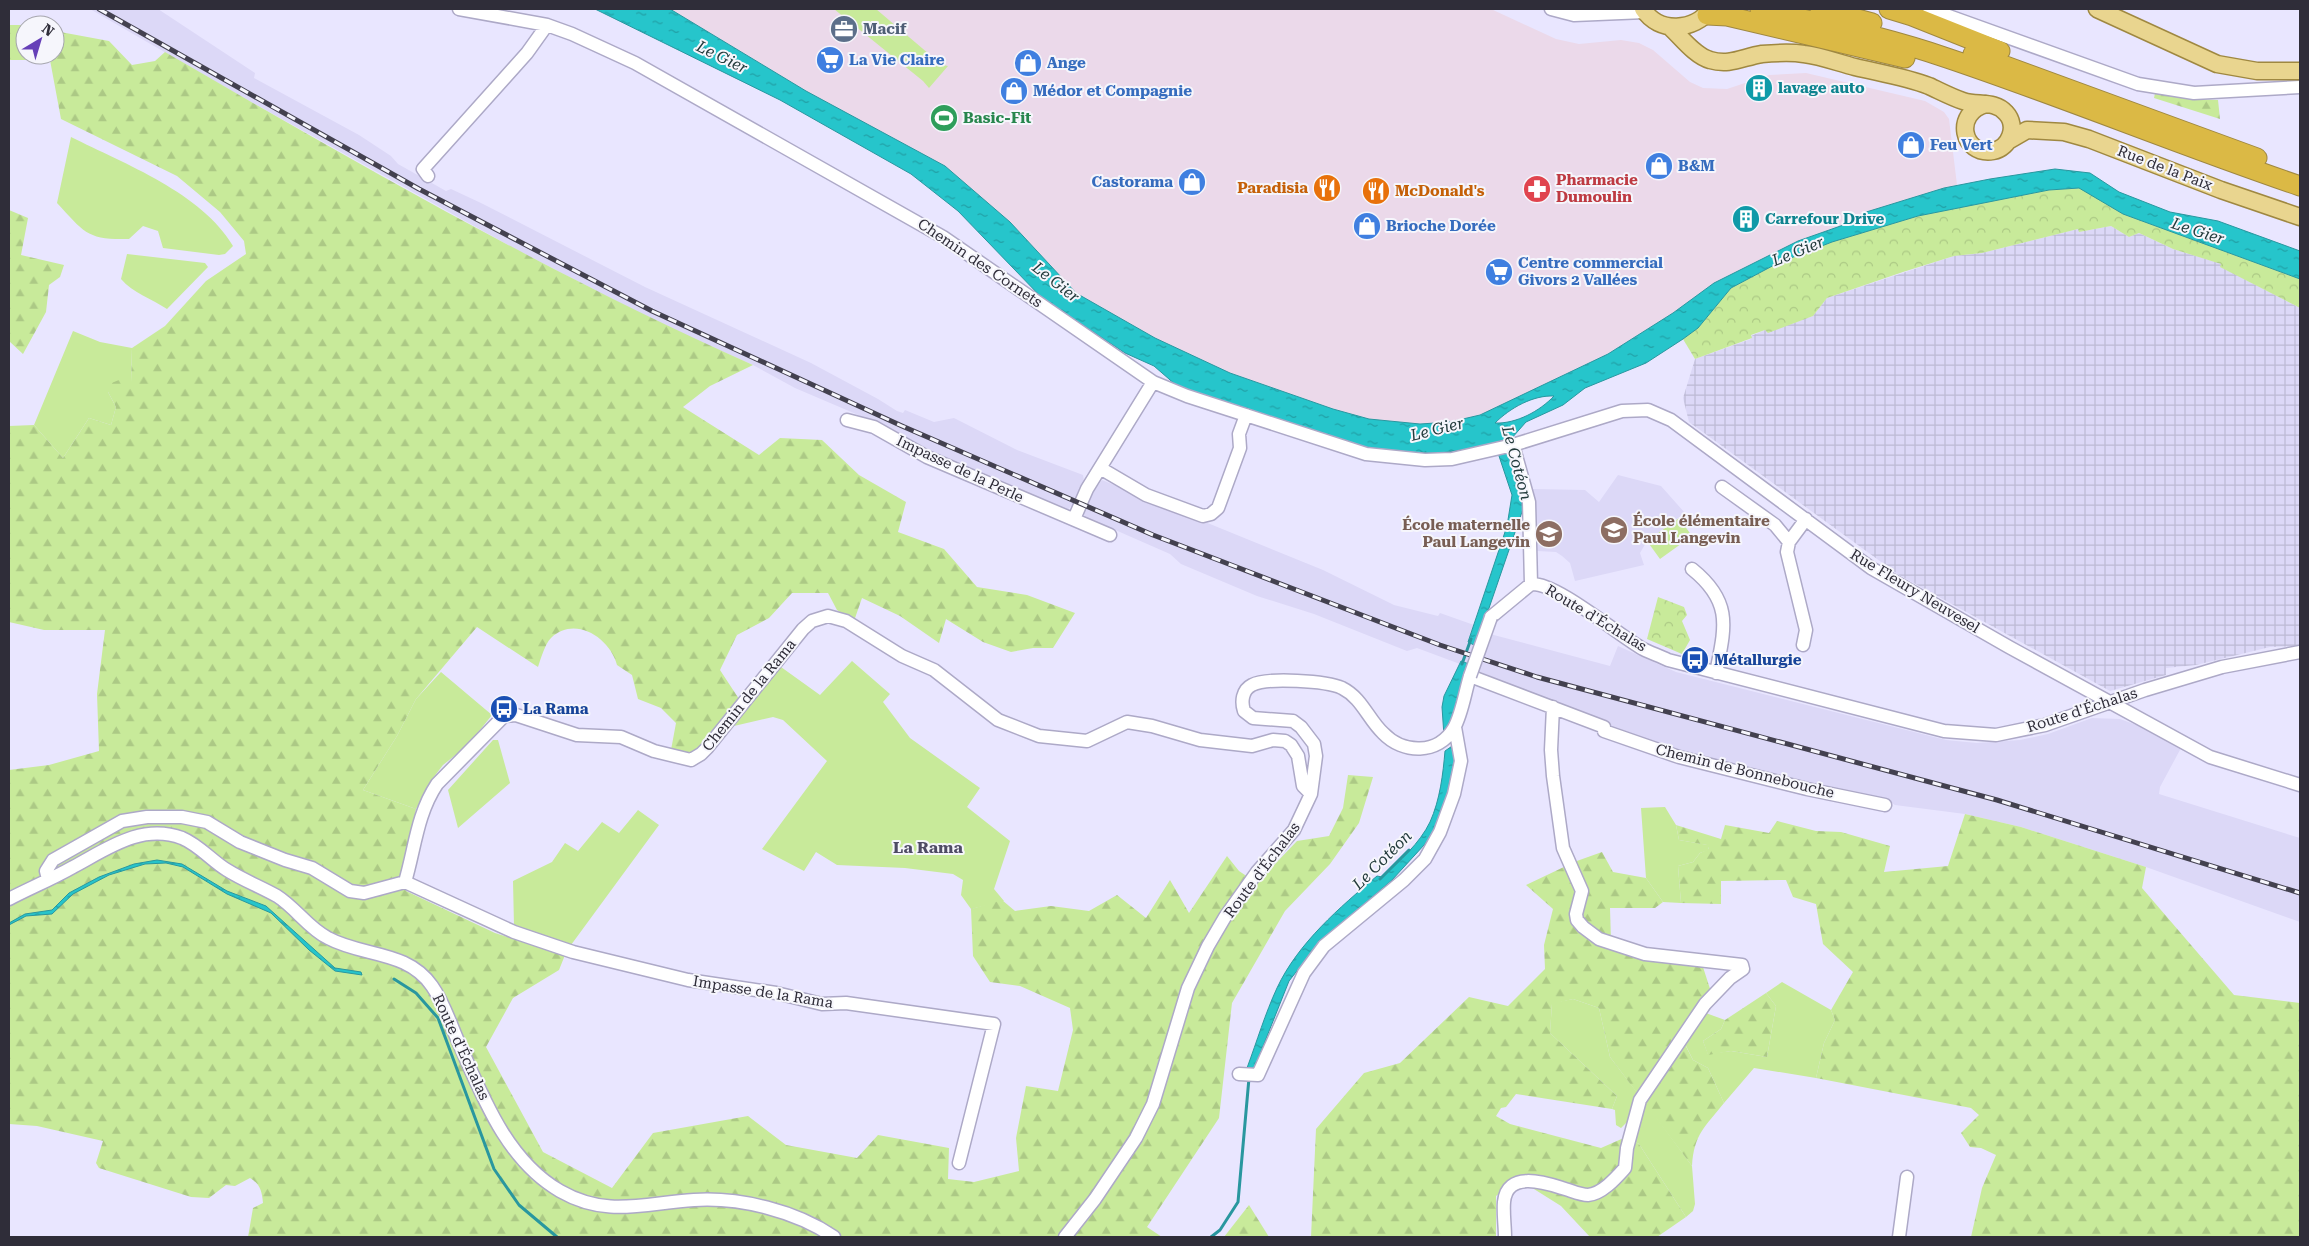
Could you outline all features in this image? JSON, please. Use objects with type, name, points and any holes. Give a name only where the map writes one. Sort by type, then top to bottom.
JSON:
[{"type":"highway","points":[[1760,9],[1864,34],[1946,58],[2300,186]]},
{"type":"highway","points":[[1820,9],[1938,42],[2300,172]]},
{"type":"highway","points":[[1889,9],[1972,39],[2058,76],[2075,84],[2087,95]]},
{"type":"highway","points":[[1706,15],[1727,16],[2035,89]]},
{"type":"main road","points":[[2098,9],[2217,64],[2257,71],[2300,71]]},
{"type":"main road","points":[[1644,10],[1654,20],[1670,27],[1707,60],[1727,64],[1762,54],[1804,54],[1912,81],[1970,104],[1986,104],[2001,108],[2011,120],[2012,128],[2008,141]]},
{"type":"main road","points":[[1670,27],[1681,27],[1706,15]]},
{"type":"main road","points":[[1695,50],[1694,31],[1706,15]]},
{"type":"main road","points":[[1947,96],[1965,123],[1967,137],[1976,148],[1991,151],[1998,150],[2008,141],[2027,130]]},
{"type":"main road","points":[[1965,123],[1972,111],[1986,104]]},
{"type":"main road","name":"Rue de la Paix","points":[[2011,120],[2027,130],[2064,132],[2089,139],[2221,190],[2300,217]]},
{"type":"street","name":"Chemin des Cornets","points":[[459,9],[547,25],[572,34],[635,63],[922,224],[1000,275],[1154,382],[1187,396],[1366,454],[1425,460],[1452,458],[1513,445]]},
{"type":"street","points":[[1550,9],[1574,15],[1644,10]]},
{"type":"street","points":[[1929,9],[2138,84],[2194,94],[2300,87]]},
{"type":"street","points":[[428,176],[423,169],[527,54],[547,25]]},
{"type":"street","points":[[1074,519],[1087,489],[1154,382]]},
{"type":"street","name":"Rue Fleury Neuvesel","points":[[1513,445],[1622,411],[1648,410],[1671,420],[1871,568],[2008,647],[2210,756],[2300,785]]},
{"type":"street","points":[[1100,468],[1146,495],[1203,516],[1211,514],[1218,508],[1240,448],[1239,434],[1246,415]]},
{"type":"street","name":"Impasse de la Perle","points":[[847,420],[874,427],[927,457],[1110,535]]},
{"type":"street","points":[[1513,445],[1529,502],[1531,584]]},
{"type":"street","points":[[1722,487],[1775,525],[1790,542]]},
{"type":"street","points":[[1803,646],[1806,630],[1787,552],[1790,542],[1806,520]]},
{"type":"street","points":[[1692,569],[1705,579],[1722,611],[1725,628],[1716,673]]},
{"type":"street","name":"Route d'Échalas","points":[[1065,1237],[1095,1199],[1136,1138],[1153,1104],[1188,988],[1208,946],[1225,917],[1257,872],[1294,830],[1311,794],[1316,771],[1314,744],[1293,720],[1253,718],[1244,712],[1241,702],[1245,692],[1251,685],[1270,681],[1325,684],[1341,687],[1360,702],[1383,734],[1398,744],[1414,749],[1436,745],[1447,737],[1455,727],[1470,676],[1492,617],[1531,584],[1545,586],[1643,648],[1668,660],[1944,731],[1996,735],[2044,725],[2222,667],[2300,652]]},
{"type":"street","name":"Chemin de la Rama","points":[[405,882],[419,822],[429,796],[437,784],[504,716],[516,715],[577,735],[621,738],[654,751],[691,760],[707,748],[803,629],[812,621],[828,616],[846,621],[902,656],[934,670],[998,720],[1039,736],[1087,740],[1127,722],[1152,726],[1200,740],[1252,746],[1273,740],[1284,741],[1291,745],[1298,756],[1303,786],[1311,794]]},
{"type":"street","name":"Chemin de Bonnebouche","points":[[1470,676],[1604,727],[1604,731],[1680,758],[1807,790],[1885,804]]},
{"type":"street","points":[[1506,1237],[1504,1201],[1511,1188],[1516,1184],[1524,1180],[1538,1182],[1587,1195],[1603,1189],[1625,1168],[1627,1148],[1640,1100],[1705,1004],[1743,969],[1742,965],[1645,954],[1612,945],[1588,932],[1577,920],[1582,891],[1578,877],[1563,848],[1551,750],[1553,707]]},
{"type":"street","points":[[1239,1074],[1258,1075],[1304,974],[1324,946],[1404,880],[1425,859],[1440,832],[1461,761],[1455,727]]},
{"type":"street","points":[[48,879],[46,871],[53,860],[122,821],[147,817],[182,817],[207,822],[240,842],[285,860],[312,868],[350,891],[364,893],[405,882]]},
{"type":"street","name":"Route d'Échalas","points":[[9,899],[106,848],[137,836],[167,834],[185,839],[229,872],[277,896],[313,928],[329,939],[347,946],[400,960],[420,973],[440,999],[502,1130],[524,1160],[559,1190],[593,1204],[618,1208],[695,1200],[750,1205],[808,1221],[834,1237]]},
{"type":"street","name":"Impasse de la Rama","points":[[405,882],[532,940],[620,964],[688,980],[776,993],[822,1004],[856,1004],[994,1024],[959,1163]]},
{"type":"street","points":[[1899,1237],[1907,1178]]},
{"type":"shaded area","points":[[90,9],[158,9],[255,73],[254,78],[359,135],[391,156],[398,164],[446,191],[451,189],[481,203],[645,287],[811,363],[897,411],[903,413],[905,410],[934,422],[954,418],[1017,450],[1083,475],[1084,481],[1096,488],[1102,480],[1323,570],[1394,605],[1438,616],[1440,613],[1474,625],[1468,642],[1476,646],[1469,664],[1461,661],[1460,664],[1417,648],[1407,651],[1314,614],[1257,596],[1181,564],[1170,554],[1081,515],[1083,510],[1072,505],[1067,511],[954,462],[877,423],[795,388],[753,365],[663,325],[519,251],[244,98]]},
{"type":"shaded area","points":[[670,9],[1491,9],[1556,39],[1579,44],[1621,40],[1639,43],[1653,50],[1690,82],[1703,88],[1727,89],[1769,75],[1806,73],[1925,101],[1944,112],[1949,119],[1957,185],[1863,213],[1849,223],[1798,241],[1714,283],[1673,313],[1608,354],[1480,415],[1450,422],[1419,424],[1369,419],[1333,409],[1230,373],[1155,338],[1076,293],[1010,222],[945,166],[806,91]]},
{"type":"shaded area","points":[[2111,226],[2129,237],[2139,233],[2173,249],[2222,264],[2221,267],[2300,308],[2300,646],[2270,647],[2196,665],[2166,668],[2166,675],[2110,691],[1899,575],[1689,422],[1683,398],[1695,359],[1751,339],[1751,336],[1765,330],[1768,332],[1813,316],[1827,298],[1954,256],[1982,253],[2078,229],[2079,232]]},
{"type":"shaded area","name":"École élémentaire Paul Langevin","points":[[1618,475],[1661,486],[1685,513],[1647,541],[1640,553],[1644,565],[1575,581],[1570,563],[1562,556],[1556,552],[1537,551],[1533,489],[1585,490],[1599,502]]},
{"type":"shaded area","points":[[1490,634],[1610,666],[1618,646],[1676,672],[1946,740],[1977,743],[2020,740],[2048,734],[2092,718],[2120,719],[2142,727],[2181,748],[2160,787],[2159,794],[2300,838],[2300,922],[2146,867],[2021,827],[1965,814],[1895,805],[1888,800],[1797,782],[1683,752],[1609,726],[1609,722],[1476,670]]},
{"type":"green space","points":[[834,9],[876,9],[929,54],[925,59],[927,66],[934,67],[938,64],[948,66],[929,88],[923,81]]},
{"type":"green space","points":[[9,25],[15,25],[15,60],[9,60]]},
{"type":"green space","points":[[65,33],[109,41],[132,65],[155,61],[165,52],[382,176],[529,256],[603,294],[753,365],[710,386],[683,407],[759,455],[780,438],[822,440],[859,475],[906,502],[898,532],[944,549],[977,587],[1027,595],[1075,613],[1053,648],[1033,648],[1011,652],[983,642],[946,619],[939,643],[900,616],[862,598],[854,621],[837,610],[828,593],[792,593],[769,618],[737,635],[720,670],[739,699],[701,748],[685,756],[671,750],[676,723],[661,708],[638,699],[632,675],[617,665],[607,646],[590,633],[581,629],[560,631],[551,638],[543,651],[538,667],[477,627],[416,699],[397,736],[363,790],[416,809],[402,880],[406,891],[495,933],[565,955],[559,970],[513,998],[486,1047],[543,1152],[612,1188],[653,1133],[748,1116],[786,1145],[857,1158],[878,1135],[949,1148],[948,1179],[974,1182],[1019,1171],[1016,1138],[1026,1086],[1058,1091],[1073,1030],[1070,1008],[1020,986],[990,982],[973,956],[971,909],[1002,900],[1015,911],[1051,906],[1089,911],[1117,895],[1146,918],[1170,880],[1189,913],[1227,856],[1239,871],[1257,883],[1297,841],[1329,836],[1343,808],[1348,775],[1373,777],[1359,823],[1330,864],[1285,911],[1232,1003],[1219,1118],[1147,1227],[1162,1237],[248,1237],[253,1208],[263,1203],[260,1188],[250,1178],[235,1186],[226,1185],[209,1198],[191,1197],[99,1168],[96,1163],[103,1141],[37,1126],[9,1124],[9,770],[49,765],[99,751],[97,694],[105,630],[44,630],[9,622],[9,426],[34,425],[63,458],[89,418],[111,425],[116,407],[108,392],[109,384],[119,380],[131,382],[132,348],[165,326],[206,281],[246,254],[244,241],[220,212],[177,176],[61,119],[51,65],[65,65]]},
{"type":"green space","points":[[2155,93],[2187,99],[2218,100],[2220,119],[2154,98]]},
{"type":"green space","points":[[71,137],[138,169],[182,195],[202,210],[219,227],[233,246],[225,254],[219,255],[163,248],[158,231],[143,226],[129,239],[104,238],[88,233],[57,203]]},
{"type":"green space","points":[[2080,188],[2123,214],[2300,279],[2300,308],[2220,267],[2221,264],[2173,249],[2139,233],[2129,237],[2111,226],[2079,232],[2078,229],[1982,253],[1954,256],[1903,272],[1827,298],[1813,316],[1768,333],[1765,330],[1751,335],[1752,338],[1695,359],[1683,339],[1698,328],[1731,288],[1778,263],[1832,242],[1918,216],[2049,190]]},
{"type":"green space","points":[[9,210],[28,218],[21,255],[64,265],[60,277],[49,285],[46,312],[23,354],[9,341]]},
{"type":"green space","points":[[127,254],[205,263],[208,267],[167,309],[137,292],[121,279]]},
{"type":"green space","points":[[73,331],[100,342],[132,348],[131,382],[108,392],[116,407],[111,425],[89,418],[63,458],[34,425]]},
{"type":"green space","points":[[1679,518],[1692,536],[1660,559],[1647,541]]},
{"type":"green space","points":[[1658,597],[1684,607],[1687,615],[1682,621],[1690,640],[1682,654],[1647,639]]},
{"type":"green space","points":[[852,661],[890,694],[883,702],[910,738],[980,788],[967,807],[1010,841],[994,889],[1004,901],[971,909],[961,895],[963,880],[953,874],[905,868],[837,865],[816,852],[804,871],[762,849],[827,761],[783,720],[773,717],[734,726],[781,667],[820,695]]},
{"type":"green space","points":[[441,672],[492,715],[468,745],[443,765],[433,778],[416,809],[363,790],[397,736],[416,699]]},
{"type":"green space","points":[[493,740],[498,740],[510,783],[458,828],[448,790]]},
{"type":"green space","points":[[1665,807],[1676,825],[1679,840],[1708,845],[1709,850],[1700,853],[1693,862],[1678,866],[1681,903],[1663,902],[1646,878],[1641,808]]},
{"type":"green space","points":[[638,810],[659,825],[571,945],[514,926],[513,881],[552,862],[565,843],[578,851],[602,822],[619,833]]},
{"type":"green space","points":[[1965,814],[2021,827],[2146,867],[2142,888],[2234,995],[2300,1003],[2300,1237],[1971,1237],[1982,1188],[1996,1155],[1981,1148],[1970,1147],[1961,1133],[1979,1115],[1971,1108],[1816,1078],[1824,1043],[1835,1020],[1831,1010],[1853,972],[1823,944],[1816,904],[1793,897],[1786,880],[1721,881],[1721,904],[1681,903],[1678,866],[1693,862],[1700,853],[1709,849],[1707,845],[1679,840],[1676,825],[1721,839],[1725,825],[1769,833],[1777,821],[1816,831],[1841,832],[1890,846],[1884,872],[1948,866]]},
{"type":"green space","points":[[1602,852],[1613,872],[1646,878],[1663,902],[1655,908],[1610,908],[1611,941],[1592,930],[1581,917],[1587,894],[1574,862]]},
{"type":"green space","points":[[1566,866],[1577,894],[1571,913],[1592,939],[1622,953],[1644,960],[1703,967],[1711,992],[1678,1031],[1693,1060],[1708,1068],[1724,1103],[1698,1138],[1692,1166],[1610,1057],[1599,1008],[1573,999],[1552,1004],[1550,1033],[1617,1096],[1612,1109],[1516,1094],[1506,1107],[1501,1108],[1496,1116],[1510,1124],[1601,1148],[1626,1137],[1639,1144],[1686,1217],[1657,1237],[1590,1237],[1561,1206],[1518,1179],[1496,1196],[1496,1237],[1311,1237],[1316,1129],[1364,1073],[1400,1063],[1469,997],[1508,1006],[1545,969],[1544,945],[1553,909],[1526,885]]},
{"type":"green space","points":[[1782,982],[1831,1010],[1835,1020],[1824,1043],[1816,1078],[1754,1068],[1724,1103],[1708,1068],[1693,1060],[1684,1042],[1703,1012],[1725,1020],[1721,1029],[1703,1041],[1708,1054],[1731,1051],[1767,1057],[1776,1006],[1766,993]]},
{"type":"green space","points":[[1766,993],[1776,1006],[1767,1057],[1731,1051],[1708,1055],[1703,1041],[1721,1029],[1725,1020]]},
{"type":"green space","points":[[1573,999],[1599,1008],[1610,1057],[1639,1095],[1630,1119],[1621,1128],[1616,1125],[1615,1110],[1612,1109],[1617,1096],[1550,1033],[1552,1003]]},
{"type":"green space","points":[[1645,1102],[1692,1166],[1695,1204],[1693,1211],[1686,1217],[1639,1144],[1633,1141]]},
{"type":"green space","points":[[1249,1205],[1269,1237],[1224,1237]]},
{"type":"water","name":"Le Gier","points":[[595,9],[670,9],[806,91],[945,166],[1010,222],[1076,293],[1155,338],[1230,373],[1333,409],[1369,419],[1420,424],[1450,422],[1480,415],[1608,354],[1673,313],[1714,283],[1798,241],[1849,223],[1863,213],[1944,188],[2055,169],[2090,173],[2119,192],[2170,212],[2218,221],[2300,251],[2300,279],[2123,214],[2079,188],[2049,190],[1918,216],[1832,242],[1778,263],[1731,288],[1698,328],[1683,339],[1646,363],[1585,388],[1563,405],[1526,422],[1511,439],[1523,509],[1476,646],[1468,642],[1507,526],[1512,495],[1498,453],[1477,448],[1440,453],[1389,453],[1356,446],[1177,386],[1154,366],[1125,353],[1042,298],[958,211],[911,174],[780,100]],"holes":[[[1554,396],[1527,416],[1503,423],[1495,423],[1508,412],[1530,400]]]},
{"type":"water","points":[[1461,661],[1469,664],[1456,703],[1454,721],[1444,736],[1442,707],[1444,696]]},
{"type":"water","points":[[1455,744],[1454,779],[1435,830],[1425,844],[1392,880],[1319,943],[1289,981],[1254,1069],[1247,1068],[1277,988],[1296,956],[1321,927],[1349,900],[1377,876],[1382,877],[1402,859],[1426,830],[1439,796],[1445,751]]},
{"type":"water","points":[[157,860],[182,864],[227,891],[266,906],[335,968],[361,972],[362,975],[335,971],[309,950],[271,913],[227,894],[183,867],[166,863],[145,864],[109,875],[73,894],[52,914],[26,916],[9,925],[9,923],[25,914],[52,910],[69,893],[99,877],[134,864]]},
{"type":"waterway","name":"Le Cotéon","points":[[1462,664],[1471,639]]},
{"type":"waterway","name":"Le Cotéon","points":[[1380,879],[1409,850]]},
{"type":"waterway","points":[[394,979],[416,993],[438,1018],[494,1169],[519,1205],[557,1237]]},
{"type":"waterway","name":"Le Cotéon","points":[[1211,1237],[1220,1230],[1238,1202],[1249,1078]]},
{"type":"railway","points":[[99,9],[419,189],[652,311],[902,426],[1153,535],[1440,645],[1537,677],[1997,800],[2300,893]]},
{"type":"place","name":"Macif","points":[[844,29]]},
{"type":"place","name":"La Vie Claire","points":[[830,60]]},
{"type":"place","name":"Ange","points":[[1028,63]]},
{"type":"place","name":"lavage auto","points":[[1759,88]]},
{"type":"place","name":"Médor et Compagnie","points":[[1014,91]]},
{"type":"place","name":"Basic-Fit","points":[[944,118]]},
{"type":"place","name":"Feu Vert","points":[[1911,145]]},
{"type":"place","name":"B&M","points":[[1659,166]]},
{"type":"place","name":"Castorama","points":[[1192,182]]},
{"type":"place","name":"Paradisia","points":[[1327,188]]},
{"type":"place","name":"Pharmacie Dumoulin","points":[[1537,189]]},
{"type":"place","name":"McDonald's","points":[[1376,191]]},
{"type":"place","name":"Carrefour Drive","points":[[1746,219]]},
{"type":"place","name":"Brioche Dorée","points":[[1367,226]]},
{"type":"place","name":"Centre commercial Givors 2 Vallées","points":[[1499,272]]},
{"type":"place","name":"École élémentaire Paul Langevin","points":[[1614,530]]},
{"type":"place","name":"École maternelle Paul Langevin","points":[[1549,534]]},
{"type":"place","name":"Métallurgie","points":[[1695,660]]},
{"type":"place","name":"La Rama","points":[[504,709]]},
{"type":"district","name":"La Rama","points":[[928,847]]}]
